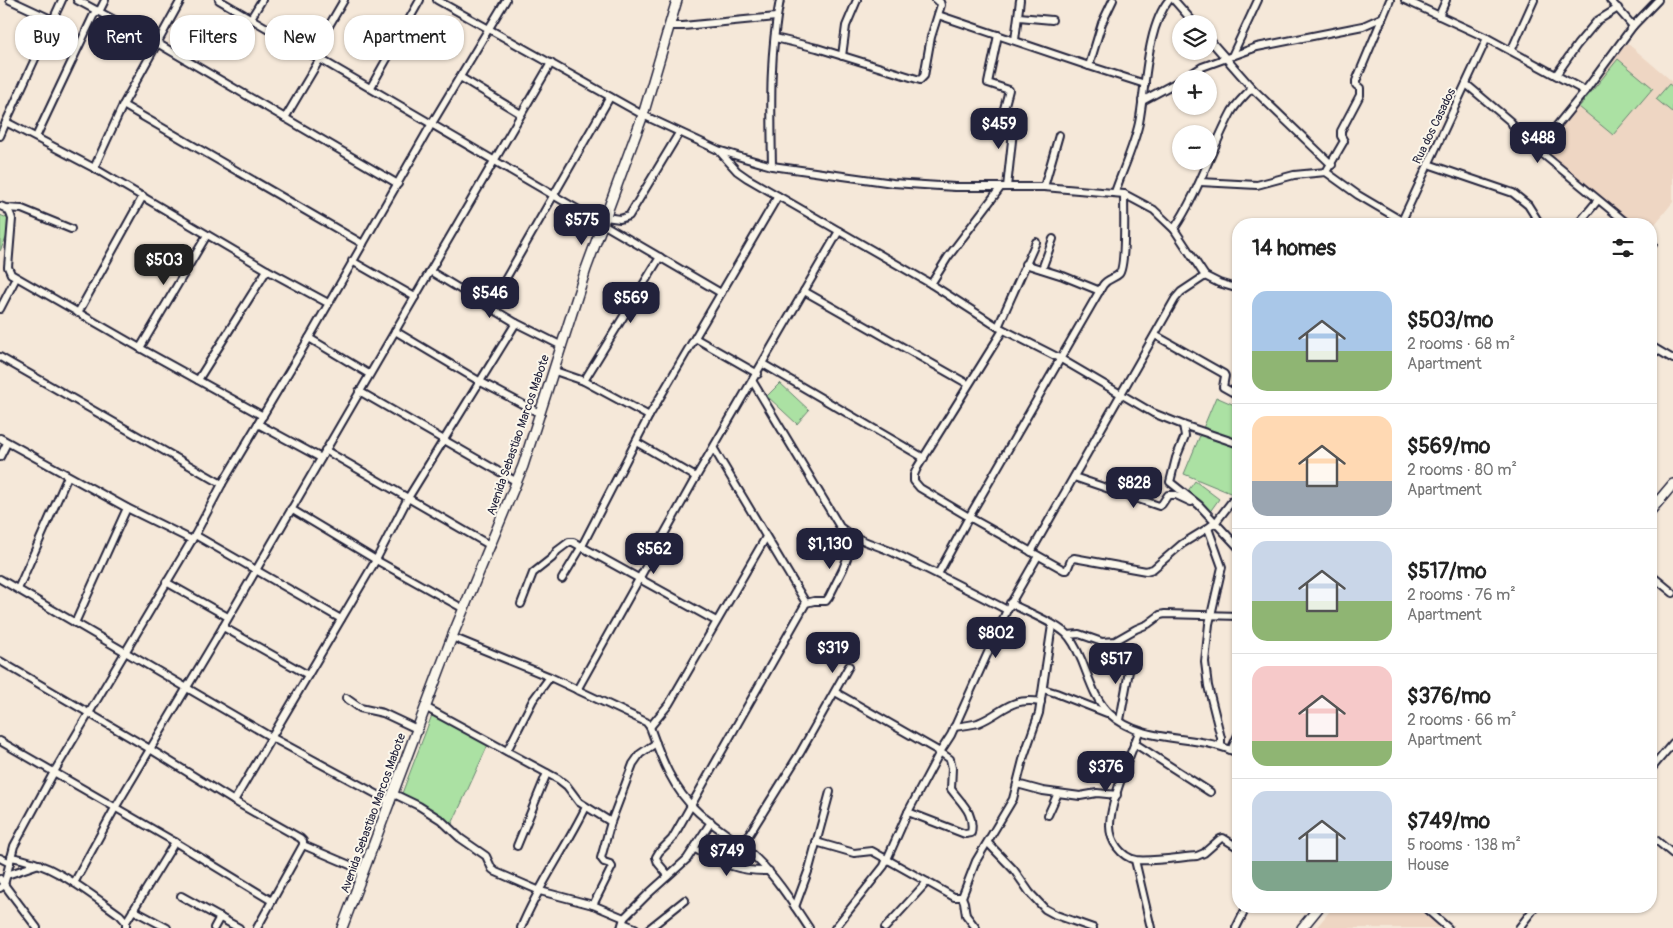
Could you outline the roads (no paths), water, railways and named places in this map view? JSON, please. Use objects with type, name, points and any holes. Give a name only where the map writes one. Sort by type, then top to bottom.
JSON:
[{"type":"main road","name":"Avenida Sebastiao Marcos Mabote","points":[[342,928],[452,637],[517,482],[555,371],[586,269],[643,115],[678,0]]},
{"type":"main road","points":[[1657,503],[1673,484]]},
{"type":"main road","points":[[1302,928],[1314,913]]},
{"type":"street","points":[[10,0],[42,15]]},
{"type":"street","points":[[55,15],[62,0]]},
{"type":"street","points":[[77,0],[104,15]]},
{"type":"street","points":[[36,137],[97,11],[105,0]]},
{"type":"street","points":[[160,36],[182,0]]},
{"type":"street","points":[[219,0],[246,15]]},
{"type":"street","points":[[253,15],[262,0]]},
{"type":"street","points":[[334,17],[344,0]]},
{"type":"street","points":[[371,88],[420,0]]},
{"type":"street","points":[[437,0],[610,98],[679,133],[718,150],[772,166],[893,183],[1044,188],[1124,194],[1154,210],[1174,229],[1205,276],[1232,287]]},
{"type":"street","points":[[37,928],[1,884],[7,875],[10,860],[20,833],[88,712],[194,537],[222,484],[398,184],[431,124],[506,0]]},
{"type":"street","points":[[772,166],[772,79],[776,17],[780,0]]},
{"type":"street","points":[[842,56],[846,26],[857,0]]},
{"type":"street","points":[[775,38],[920,80],[941,4],[936,0]]},
{"type":"street","points":[[1015,40],[1020,0]]},
{"type":"street","points":[[1089,66],[1102,22],[1113,0]]},
{"type":"street","points":[[1115,192],[1134,141],[1154,30],[1169,0],[1185,15]]},
{"type":"street","points":[[1230,57],[1258,0]]},
{"type":"street","points":[[1326,172],[1332,165],[1344,141],[1341,131],[1360,95],[1360,88],[1356,85],[1356,81],[1390,0]]},
{"type":"street","points":[[1405,0],[1487,38],[1585,91]]},
{"type":"street","points":[[1439,16],[1446,0]]},
{"type":"street","points":[[1511,51],[1534,0]]},
{"type":"street","points":[[1610,0],[1633,26]]},
{"type":"street","points":[[1537,150],[1585,91],[1633,26],[1658,0]]},
{"type":"street","points":[[1556,75],[1597,20],[1618,8]]},
{"type":"street","points":[[938,15],[1145,84]]},
{"type":"street","points":[[669,26],[776,17]]},
{"type":"street","points":[[1019,17],[1052,20]]},
{"type":"street","points":[[1197,70],[1257,47],[1363,26],[1382,18]]},
{"type":"street","points":[[931,284],[948,256],[1004,187],[1014,122],[1002,116],[1009,90],[988,83],[998,35]]},
{"type":"street","name":"Rua dos Casados","points":[[1403,218],[1487,38]]},
{"type":"street","points":[[160,45],[398,184]]},
{"type":"street","points":[[1217,46],[1230,57],[1252,88],[1332,165]]},
{"type":"street","points":[[0,136],[35,60]]},
{"type":"street","points":[[94,168],[123,105],[147,60]]},
{"type":"street","points":[[285,118],[319,60]]},
{"type":"street","points":[[322,60],[494,162],[554,196],[604,221],[721,293]]},
{"type":"street","points":[[74,883],[115,808],[223,627],[551,63]]},
{"type":"street","points":[[460,77],[521,114]]},
{"type":"street","points":[[1142,101],[1172,84]]},
{"type":"street","points":[[1466,84],[1511,122],[1516,132],[1620,218]]},
{"type":"street","points":[[1174,229],[1200,182],[1232,111],[1252,88]]},
{"type":"street","points":[[490,306],[610,98]]},
{"type":"street","points":[[123,105],[363,244]]},
{"type":"street","points":[[6,122],[94,168],[208,236],[328,303]]},
{"type":"street","points":[[604,221],[629,216],[679,133]]},
{"type":"street","points":[[1044,188],[1058,135]]},
{"type":"street","points":[[718,150],[737,171],[931,284],[1000,328],[1061,359],[1153,413],[1232,442]]},
{"type":"street","points":[[1428,164],[1513,193],[1528,205],[1536,218]]},
{"type":"street","points":[[1200,182],[1258,185],[1294,175],[1326,172],[1395,218]]},
{"type":"street","points":[[938,574],[1100,291],[1107,280],[1117,276],[1121,271],[1124,239],[1124,194]]},
{"type":"street","points":[[78,313],[143,196]]},
{"type":"street","points":[[562,579],[582,546],[649,416],[778,196]]},
{"type":"street","points":[[1583,218],[1598,200]]},
{"type":"street","points":[[3,207],[22,209],[71,229]]},
{"type":"street","points":[[3,207],[10,212],[12,219],[10,274],[263,416]]},
{"type":"street","points":[[577,690],[696,477],[758,374],[839,232]]},
{"type":"street","points":[[140,348],[208,236]]},
{"type":"street","points":[[1042,269],[1053,239]]},
{"type":"street","points":[[1036,242],[1025,264],[1000,328],[914,475],[914,481],[920,488],[1064,570],[1066,570],[1074,558],[1149,571],[1182,544],[1216,522],[1232,501]]},
{"type":"street","points":[[584,381],[660,256]]},
{"type":"street","points":[[352,261],[415,297]]},
{"type":"street","points":[[1025,264],[1100,291]]},
{"type":"street","points":[[198,380],[267,270]]},
{"type":"street","points":[[430,271],[516,323],[562,346]]},
{"type":"street","points":[[835,928],[887,859],[908,812],[947,742],[1008,606],[1034,554],[1074,477],[1174,299],[1205,276]]},
{"type":"street","points":[[0,309],[16,278]]},
{"type":"street","points":[[804,291],[968,384]]},
{"type":"street","points":[[234,801],[376,560],[408,498],[516,323]]},
{"type":"street","points":[[395,331],[479,381],[541,414]]},
{"type":"street","points":[[1155,335],[1224,374],[1223,388],[1232,392]]},
{"type":"street","points":[[308,338],[369,374]]},
{"type":"street","points":[[695,338],[758,374]]},
{"type":"street","points":[[1657,350],[1673,359]]},
{"type":"street","points":[[0,357],[222,484]]},
{"type":"street","points":[[763,364],[924,458]]},
{"type":"street","points":[[555,371],[584,381],[649,416]]},
{"type":"street","points":[[753,382],[840,527],[855,537],[884,548],[1052,625],[1068,635],[1074,644],[1096,694],[1110,714]]},
{"type":"street","points":[[359,391],[517,482]]},
{"type":"street","points":[[258,424],[321,458]]},
{"type":"street","points":[[1183,425],[1185,436],[1176,458],[1170,482],[1198,504],[1232,540]]},
{"type":"street","points":[[0,438],[127,508],[194,537],[256,568],[341,619]]},
{"type":"street","points":[[636,442],[696,477]]},
{"type":"street","points":[[0,457],[7,443]]},
{"type":"street","points":[[714,449],[806,603]]},
{"type":"street","points":[[325,450],[491,546]]},
{"type":"street","points":[[18,589],[68,476]]},
{"type":"street","points":[[1074,477],[1158,506],[1172,494],[1198,504]]},
{"type":"street","points":[[75,624],[127,508]]},
{"type":"street","points":[[291,509],[376,560],[464,609]]},
{"type":"street","points":[[1208,528],[1222,567],[1211,615],[1206,662],[1208,686],[1221,738],[1221,746]]},
{"type":"street","points":[[806,603],[826,600],[829,597],[855,537]]},
{"type":"street","points":[[650,727],[669,704],[766,538]]},
{"type":"street","points":[[521,604],[530,578],[536,570],[552,558],[557,550],[570,542],[582,546],[716,621]]},
{"type":"street","points":[[0,579],[271,737],[392,798],[419,806],[441,820],[460,838],[486,856],[492,869],[496,872],[540,891],[593,905],[635,928]]},
{"type":"street","points":[[1657,580],[1673,593]]},
{"type":"street","points":[[166,582],[228,617]]},
{"type":"street","points":[[668,874],[658,863],[656,857],[658,852],[672,839],[806,603]]},
{"type":"street","points":[[1068,635],[1078,634],[1109,643],[1148,624],[1160,615],[1232,616]]},
{"type":"street","points":[[976,928],[966,915],[962,897],[976,861],[1013,799],[1041,702],[1052,625]]},
{"type":"street","points":[[223,627],[308,675]]},
{"type":"street","points":[[452,637],[550,678],[646,722],[650,727],[666,767],[678,788],[691,805],[754,856],[768,871],[809,928]]},
{"type":"street","points":[[1120,720],[1129,671],[1129,651]]},
{"type":"street","points":[[0,661],[303,841],[303,845],[257,928]]},
{"type":"street","points":[[742,846],[800,754],[849,666]]},
{"type":"street","points":[[508,751],[533,700],[550,678]]},
{"type":"street","points":[[1043,689],[1110,714],[1139,732],[1221,746],[1231,750]]},
{"type":"street","points":[[835,692],[947,756],[952,764],[951,789],[970,811],[971,833],[965,834],[908,812]]},
{"type":"street","points":[[346,698],[360,708],[383,713],[417,729]]},
{"type":"street","points":[[954,727],[979,722],[1016,702],[1027,700],[1041,702]]},
{"type":"street","points":[[425,707],[547,773],[567,786],[575,798],[586,807],[610,822]]},
{"type":"street","points":[[1139,732],[1117,795],[1110,827],[1115,845],[1135,860],[1197,856],[1204,853],[1223,838],[1232,844]]},
{"type":"street","points":[[0,741],[175,842],[272,901]]},
{"type":"street","points":[[593,905],[612,867],[601,858],[610,822],[629,774],[638,757],[643,751],[656,743]]},
{"type":"street","points":[[1134,743],[1210,792]]},
{"type":"street","points":[[1657,761],[1673,743]]},
{"type":"street","points":[[517,846],[547,773]]},
{"type":"street","points":[[1017,784],[1058,794],[1080,796],[1097,793],[1117,795]]},
{"type":"street","points":[[795,907],[804,885],[830,792]]},
{"type":"street","points":[[1048,816],[1058,794]]},
{"type":"street","points":[[521,928],[540,891],[571,839],[586,807]]},
{"type":"street","points":[[623,923],[668,874],[687,859],[711,822]]},
{"type":"street","points":[[1657,841],[1673,854]]},
{"type":"street","points":[[126,925],[133,910],[175,842]]},
{"type":"street","points":[[816,842],[854,853],[872,851],[954,897],[962,897]]},
{"type":"street","points":[[988,843],[1014,870],[1030,893],[1045,909],[1086,927],[1093,928]]},
{"type":"street","points":[[303,845],[364,871]]},
{"type":"street","points":[[695,849],[739,869],[754,872],[768,871]]},
{"type":"street","points":[[0,858],[39,864],[74,883],[120,915],[126,925]]},
{"type":"street","points":[[1135,860],[1151,928]]},
{"type":"street","points":[[7,875],[39,864]]},
{"type":"street","points":[[886,928],[927,882]]},
{"type":"street","points":[[181,896],[239,928]]},
{"type":"street","points":[[650,928],[685,900]]},
{"type":"street","points":[[133,910],[167,928]]},
{"type":"street","points":[[1236,928],[1244,913]]},
{"type":"street","points":[[1431,913],[1448,928]]},
{"type":"street","points":[[1518,928],[1530,913]]},
{"type":"street","points":[[214,928],[220,918]]}]
